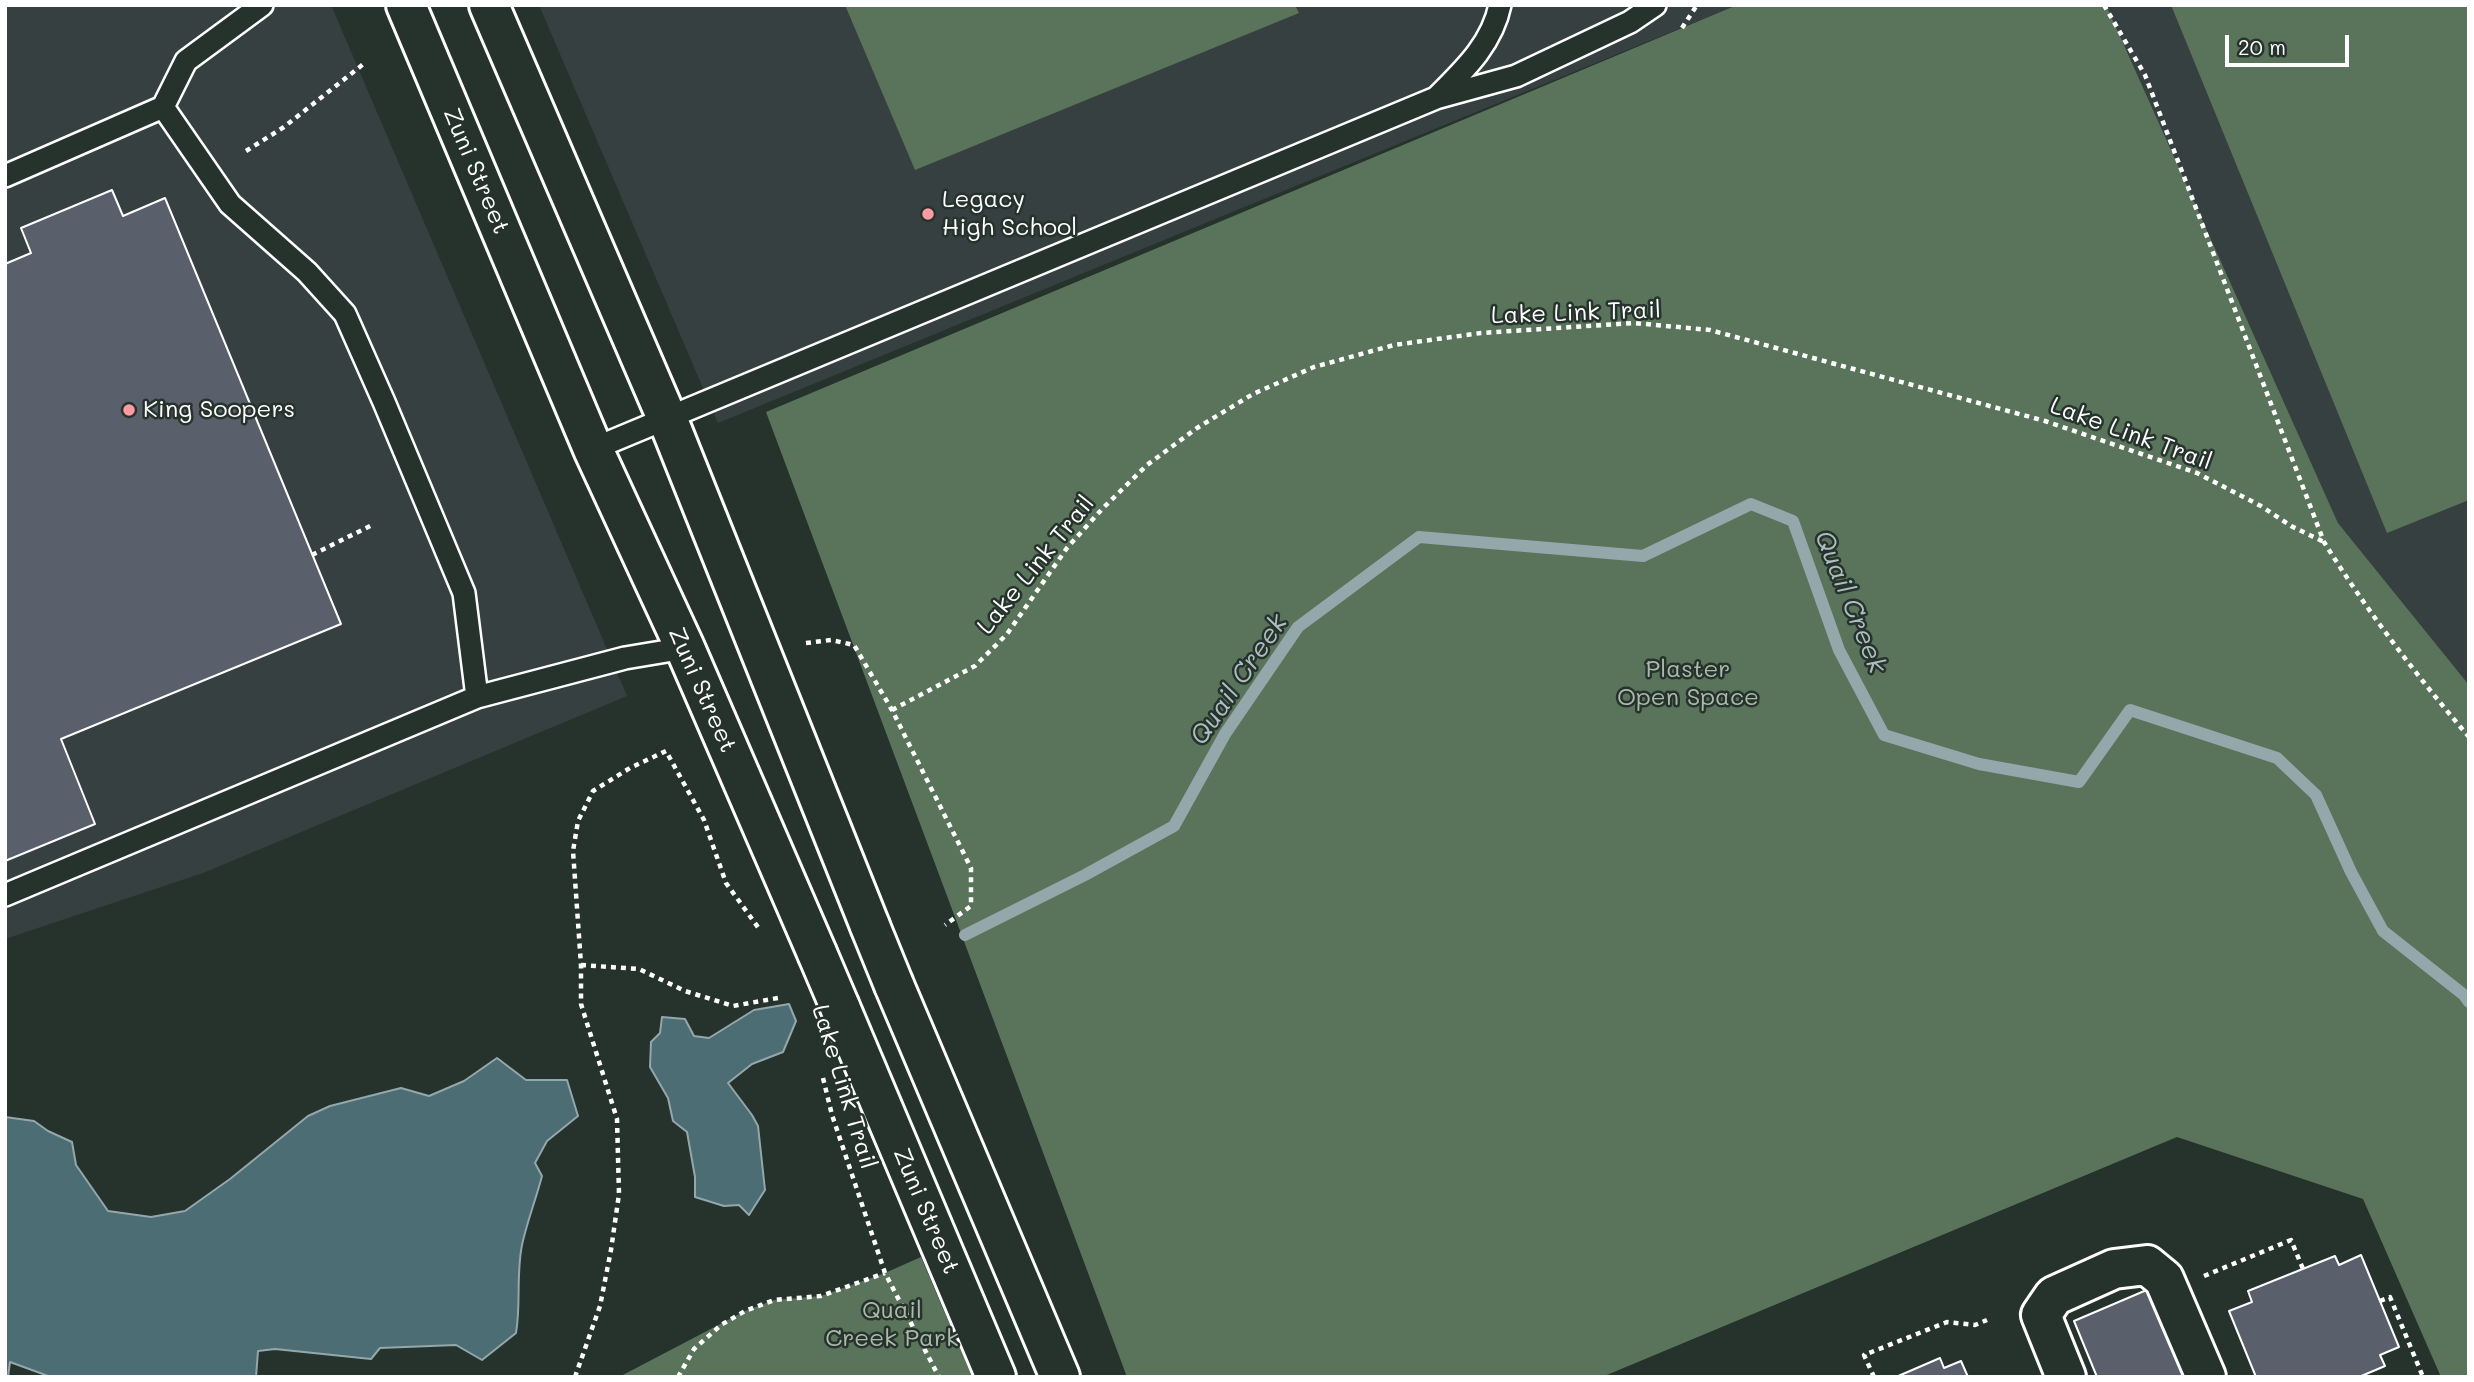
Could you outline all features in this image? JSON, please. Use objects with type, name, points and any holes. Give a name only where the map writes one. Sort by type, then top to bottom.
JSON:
[{"type":"main road","name":"Zuni Street","points":[[406,5],[593,449],[685,648],[996,1377]]},
{"type":"main road","points":[[489,5],[667,418],[894,985],[1060,1377]]},
{"type":"main road","points":[[2066,1377],[2041,1315],[2054,1296],[2114,1269],[2147,1265],[2164,1279],[2206,1377]]},
{"type":"lane","points":[[5,176],[163,107],[186,61],[262,5]]},
{"type":"lane","points":[[1436,98],[1474,59],[1497,23],[1500,5]]},
{"type":"lane","points":[[593,449],[1436,98],[1516,76],[1627,13],[1655,5]]},
{"type":"lane","points":[[163,107],[230,204],[307,272],[345,314],[464,593],[477,697]]},
{"type":"lane","points":[[5,895],[477,697],[625,658],[685,648]]},
{"type":"path","points":[[1682,28],[1697,5]]},
{"type":"path","points":[[2104,5],[2145,75],[2325,542],[2358,596],[2396,649],[2469,737]]},
{"type":"path","points":[[246,151],[284,127],[366,62]]},
{"type":"path","name":"Lake Link Trail","points":[[892,710],[975,666],[1007,634],[1067,548],[1103,508],[1147,465],[1197,428],[1253,394],[1314,367],[1395,345],[1480,333],[1634,323],[1710,330],[2045,421],[2197,473],[2325,542]]},
{"type":"path","points":[[312,555],[372,525]]},
{"type":"path","points":[[806,643],[831,640],[854,645],[892,710],[971,868],[971,906],[946,925]]},
{"type":"path","points":[[575,1377],[600,1306],[619,1194],[617,1119],[581,1004],[573,851],[578,821],[593,791],[666,751],[704,820],[726,883],[767,939]]},
{"type":"path","points":[[581,965],[639,969],[685,991],[733,1006],[778,998]]},
{"type":"path","name":"Lake Link Trail","points":[[823,1076],[832,1115],[885,1273],[939,1377]]},
{"type":"path","points":[[2197,1279],[2291,1240],[2303,1269]]},
{"type":"path","points":[[678,1377],[694,1349],[721,1325],[745,1311],[775,1300],[821,1296],[885,1273]]},
{"type":"path","points":[[2380,1301],[2390,1297],[2423,1377]]},
{"type":"path","points":[[1874,1377],[1864,1355],[1947,1322],[1975,1325],[1987,1320]]},
{"type":"shaded area","points":[[5,5],[331,5],[627,696],[203,873],[5,939]]},
{"type":"shaded area","name":"Legacy High School","points":[[539,5],[1737,5],[718,423]]},
{"type":"shaded area","points":[[2106,5],[2469,5],[2469,685],[2338,523]]},
{"type":"green space","points":[[845,5],[1295,5],[1299,13],[915,170]]},
{"type":"green space","name":"Plaster Open Space","points":[[1737,5],[2106,5],[2338,523],[2469,685],[2469,1377],[2441,1377],[2363,1199],[2177,1137],[1602,1377],[1127,1377],[766,412]]},
{"type":"green space","points":[[2171,5],[2469,5],[2469,500],[2387,533]]},
{"type":"green space","name":"Quail Creek Park","points":[[921,1257],[972,1377],[619,1377],[745,1311],[774,1300],[821,1296]]},
{"type":"water","points":[[789,1004],[796,1021],[783,1052],[752,1064],[728,1083],[758,1126],[765,1190],[749,1215],[739,1205],[724,1206],[695,1197],[695,1177],[687,1132],[673,1121],[668,1098],[650,1067],[651,1042],[660,1033],[662,1017],[685,1019],[694,1036],[709,1038],[754,1010]]},
{"type":"water","points":[[497,1058],[526,1080],[567,1080],[578,1116],[547,1141],[535,1163],[542,1176],[522,1245],[516,1333],[482,1360],[456,1345],[380,1348],[371,1359],[275,1349],[258,1351],[256,1377],[51,1377],[10,1362],[8,1377],[5,1377],[5,1117],[34,1121],[72,1142],[76,1165],[108,1211],[151,1217],[185,1211],[230,1179],[308,1116],[330,1106],[401,1088],[429,1096],[464,1081]]},
{"type":"building","name":"King Soopers","points":[[112,190],[123,216],[165,198],[341,624],[61,739],[95,824],[5,861],[5,264],[31,253],[21,228]]},
{"type":"building","points":[[2361,1255],[2399,1347],[2380,1355],[2385,1366],[2359,1377],[2256,1377],[2229,1311],[2252,1302],[2248,1291],[2335,1256],[2339,1265]]},
{"type":"building","points":[[2149,1289],[2185,1377],[2097,1377],[2074,1321]]},
{"type":"building","points":[[1940,1358],[1944,1368],[1961,1361],[1968,1377],[1896,1377]]},
{"type":"waterway","name":"Quail Creek","points":[[965,935],[1085,875],[1174,826],[1225,734],[1298,627],[1419,537],[1643,556],[1751,504],[1793,521],[1839,650],[1884,735],[1979,764],[2079,782],[2130,710],[2277,758],[2316,795],[2351,872],[2383,931],[2464,995],[2469,1002]]},
{"type":"place","name":"Legacy High School","points":[[928,214]]},
{"type":"place","name":"King Soopers","points":[[129,410]]}]
